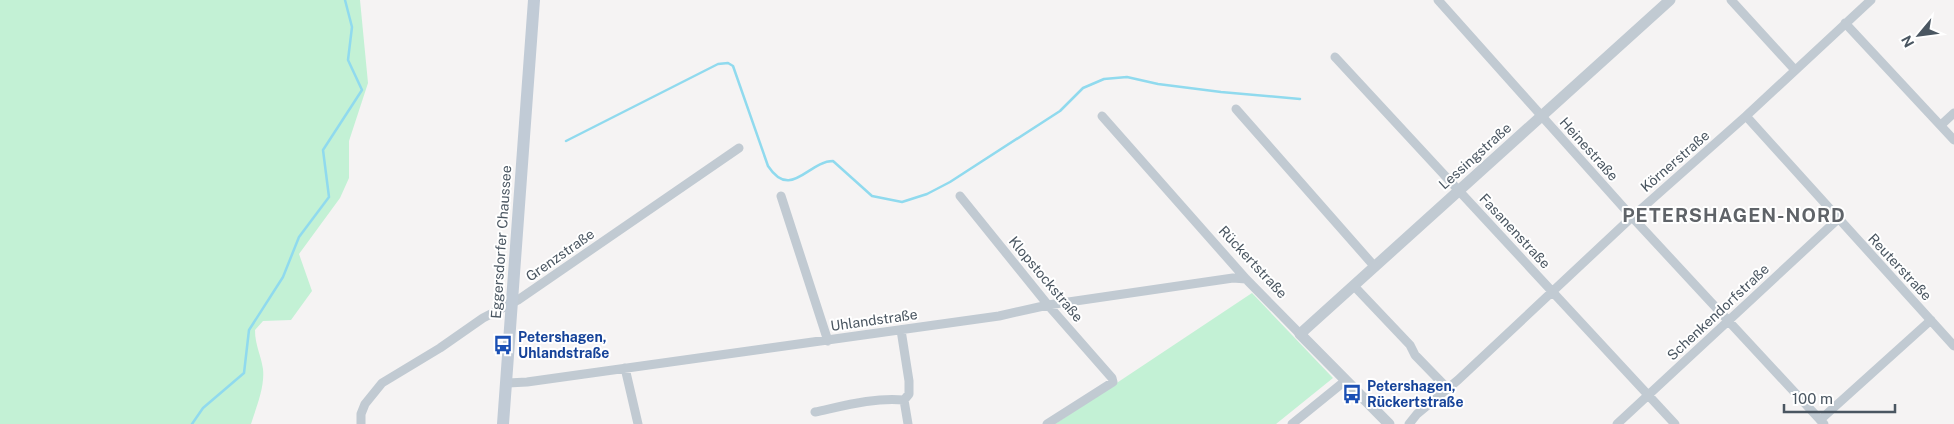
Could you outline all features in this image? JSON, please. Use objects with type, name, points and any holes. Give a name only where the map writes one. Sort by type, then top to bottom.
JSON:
[{"type":"main road","name":"Eggersdorfer Chaussee","points":[[503,424],[534,0]]},
{"type":"street","name":"Heinestraße","points":[[1438,0],[1541,117],[1822,422]]},
{"type":"street","name":"Lessingstraße","points":[[1300,334],[1670,0]]},
{"type":"street","points":[[1731,0],[1795,70]]},
{"type":"street","name":"Körnerstraße","points":[[1409,424],[1417,414],[1458,380],[1632,217],[1746,116],[1871,0]]},
{"type":"street","points":[[1845,23],[1954,140]]},
{"type":"street","name":"Fasanenstraße","points":[[1336,57],[1675,424]]},
{"type":"street","points":[[1236,109],[1375,267]]},
{"type":"street","points":[[1941,126],[1954,113]]},
{"type":"street","name":"Rückertstraße","points":[[1102,116],[1246,279],[1389,424]]},
{"type":"street","name":"Reuterstraße","points":[[1746,116],[1954,346]]},
{"type":"street","name":"Grenzstraße","points":[[362,424],[361,414],[365,404],[382,383],[440,348],[483,318],[512,303],[739,148]]},
{"type":"street","points":[[781,196],[828,341]]},
{"type":"street","name":"Klopstockstraße","points":[[960,196],[1048,305],[1112,378],[1113,382],[1047,424]]},
{"type":"street","name":"Schenkendorfstraße","points":[[1617,424],[1838,219]]},
{"type":"street","name":"Uhlandstraße","points":[[506,383],[527,382],[828,341],[999,316],[1048,305],[1233,278],[1246,279]]},
{"type":"street","points":[[1354,286],[1410,345],[1415,355],[1447,388]]},
{"type":"street","points":[[1822,422],[1931,320]]},
{"type":"street","points":[[901,330],[909,381],[909,394],[904,400],[908,424]]},
{"type":"street","points":[[625,368],[638,424]]},
{"type":"street","points":[[1292,424],[1345,381]]},
{"type":"street","points":[[814,412],[854,404],[894,399],[904,400]]},
{"type":"green space","points":[[0,0],[360,0],[368,83],[349,141],[349,178],[340,198],[299,254],[312,291],[291,320],[263,321],[255,330],[263,369],[263,383],[251,424],[0,424]]},
{"type":"green space","points":[[1252,293],[1333,378],[1276,424],[1055,424]]},
{"type":"waterway","points":[[192,424],[203,408],[244,373],[249,330],[283,277],[299,237],[329,197],[323,150],[362,90],[348,60],[352,27],[345,0]]},
{"type":"waterway","points":[[566,141],[718,64],[728,63],[733,66],[768,166],[776,176],[784,180],[792,180],[824,163],[833,161],[872,196],[902,202],[927,194],[950,182],[1060,111],[1083,88],[1104,79],[1127,77],[1158,84],[1300,99]]},
{"type":"place","name":"Petershagen, Uhlandstraße","points":[[503,345]]},
{"type":"place","name":"Petershagen, Rückertstraße","points":[[1352,394]]},
{"type":"district","name":"PETERSHAGEN-NORD","points":[[1734,215]]}]
